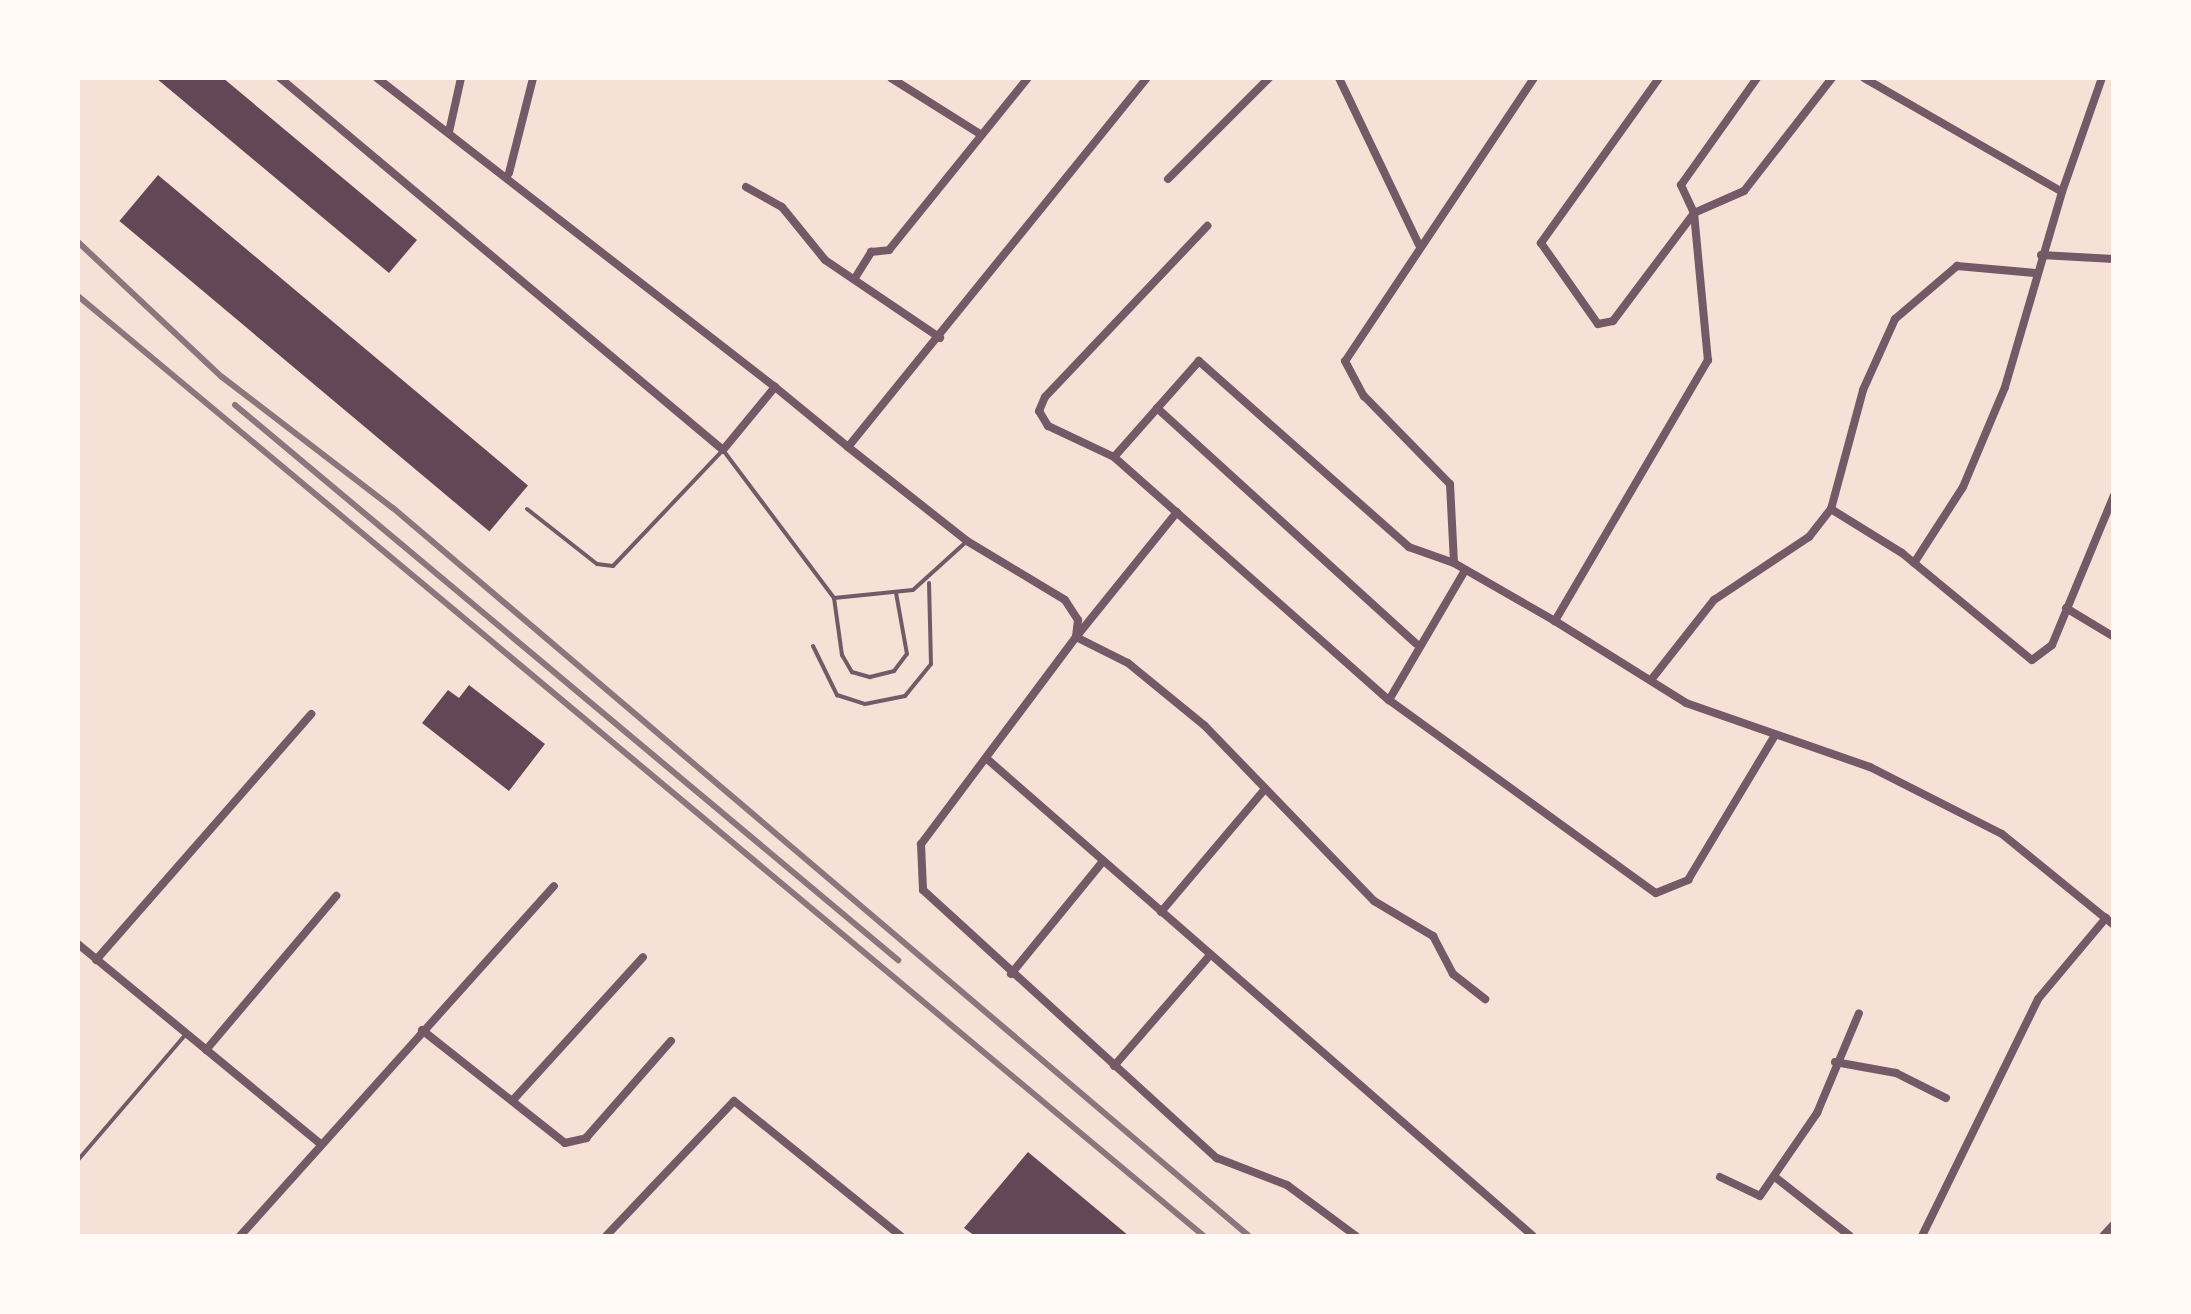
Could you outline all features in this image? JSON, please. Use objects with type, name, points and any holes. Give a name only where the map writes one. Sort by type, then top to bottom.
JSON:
[{"type":"street","points":[[280,78],[723,450],[775,386]]},
{"type":"street","points":[[377,78],[508,173],[967,541],[1065,600],[1078,620],[1076,637]]},
{"type":"street","points":[[448,132],[461,78]]},
{"type":"street","points":[[508,173],[533,78]]},
{"type":"street","points":[[891,78],[980,134]]},
{"type":"street","points":[[855,278],[871,252],[890,250],[1028,78]]},
{"type":"street","points":[[848,447],[1147,78]]},
{"type":"street","points":[[1251,78],[1260,86]]},
{"type":"street","points":[[1168,179],[1269,78]]},
{"type":"street","points":[[1339,78],[1419,245]]},
{"type":"street","points":[[1454,563],[1450,484],[1364,396],[1346,361],[1419,245],[1534,78]]},
{"type":"street","points":[[1659,78],[1546,234],[1542,254],[1605,324],[1694,213],[1744,192],[1832,78]]},
{"type":"street","points":[[1556,620],[1708,360],[1694,213],[1681,186],[1757,78]]},
{"type":"street","points":[[1864,78],[2062,192]]},
{"type":"street","points":[[1914,563],[1963,487],[2005,387],[2035,273],[2102,78]]},
{"type":"street","points":[[746,186],[782,207],[826,260],[940,338]]},
{"type":"street","points":[[1206,226],[1044,397],[1048,426],[1114,456],[1389,700],[1656,892],[1688,880],[1775,736]]},
{"type":"street","points":[[2041,255],[2114,260]]},
{"type":"street","points":[[1650,680],[1714,600],[1809,536],[1831,509],[1863,390],[1895,318],[1957,266],[2035,273]]},
{"type":"street","points":[[1114,456],[1199,361],[1408,547],[1454,563],[1556,620],[1650,680],[1775,736],[1870,768],[2002,834],[2110,922],[2038,999],[1922,1236]]},
{"type":"street","points":[[1157,408],[1416,644]]},
{"type":"street","points":[[1831,509],[1914,563],[2032,660],[2052,645],[2114,495]]},
{"type":"street","points":[[1177,512],[1076,637],[922,844],[917,876],[934,905],[1217,1158],[1287,1185],[1356,1236]]},
{"type":"street","points":[[1389,700],[1416,644],[1464,572]]},
{"type":"street","points":[[2066,608],[2114,637]]},
{"type":"street","points":[[1076,637],[1181,705],[1374,901],[1433,936],[1453,974],[1485,999]]},
{"type":"street","points":[[96,960],[311,714]]},
{"type":"street","points":[[986,758],[1533,1236]]},
{"type":"street","points":[[1161,912],[1265,789]]},
{"type":"street","points":[[1011,974],[1103,861]]},
{"type":"street","points":[[240,1236],[319,1143],[554,886]]},
{"type":"street","points":[[206,1050],[336,896]]},
{"type":"street","points":[[78,944],[319,1143]]},
{"type":"street","points":[[1114,1066],[1210,955]]},
{"type":"street","points":[[513,1100],[643,957]]},
{"type":"street","points":[[1720,1177],[1756,1199],[1818,1113],[1859,1014]]},
{"type":"street","points":[[422,1030],[577,1143],[671,1041]]},
{"type":"street","points":[[1836,1062],[1896,1073],[1946,1098]]},
{"type":"street","points":[[606,1236],[734,1100],[902,1236]]},
{"type":"street","points":[[1775,1176],[1850,1236]]},
{"type":"street","points":[[2103,1236],[2114,1224]]},
{"type":"lane","points":[[527,509],[597,564],[613,566],[723,450],[834,598],[842,655],[852,672],[870,677],[894,671],[907,654],[896,593]]},
{"type":"lane","points":[[834,598],[896,593],[929,583],[967,541]]},
{"type":"lane","points":[[813,646],[837,695],[865,704],[905,696],[931,664],[929,583]]},
{"type":"lane","points":[[78,1160],[186,1034]]},
{"type":"building","points":[[156,78],[223,78],[417,240],[389,273]]},
{"type":"building","points":[[158,175],[528,485],[489,531],[119,221]]},
{"type":"building","points":[[469,685],[545,744],[509,791],[422,723],[448,690],[459,698]]},
{"type":"building","points":[[1028,1152],[1129,1236],[975,1236],[964,1228]]},
{"type":"railway","points":[[78,242],[222,377],[393,508],[1249,1236]]},
{"type":"railway","points":[[78,296],[1204,1236]]},
{"type":"railway","points":[[235,405],[898,960]]}]
